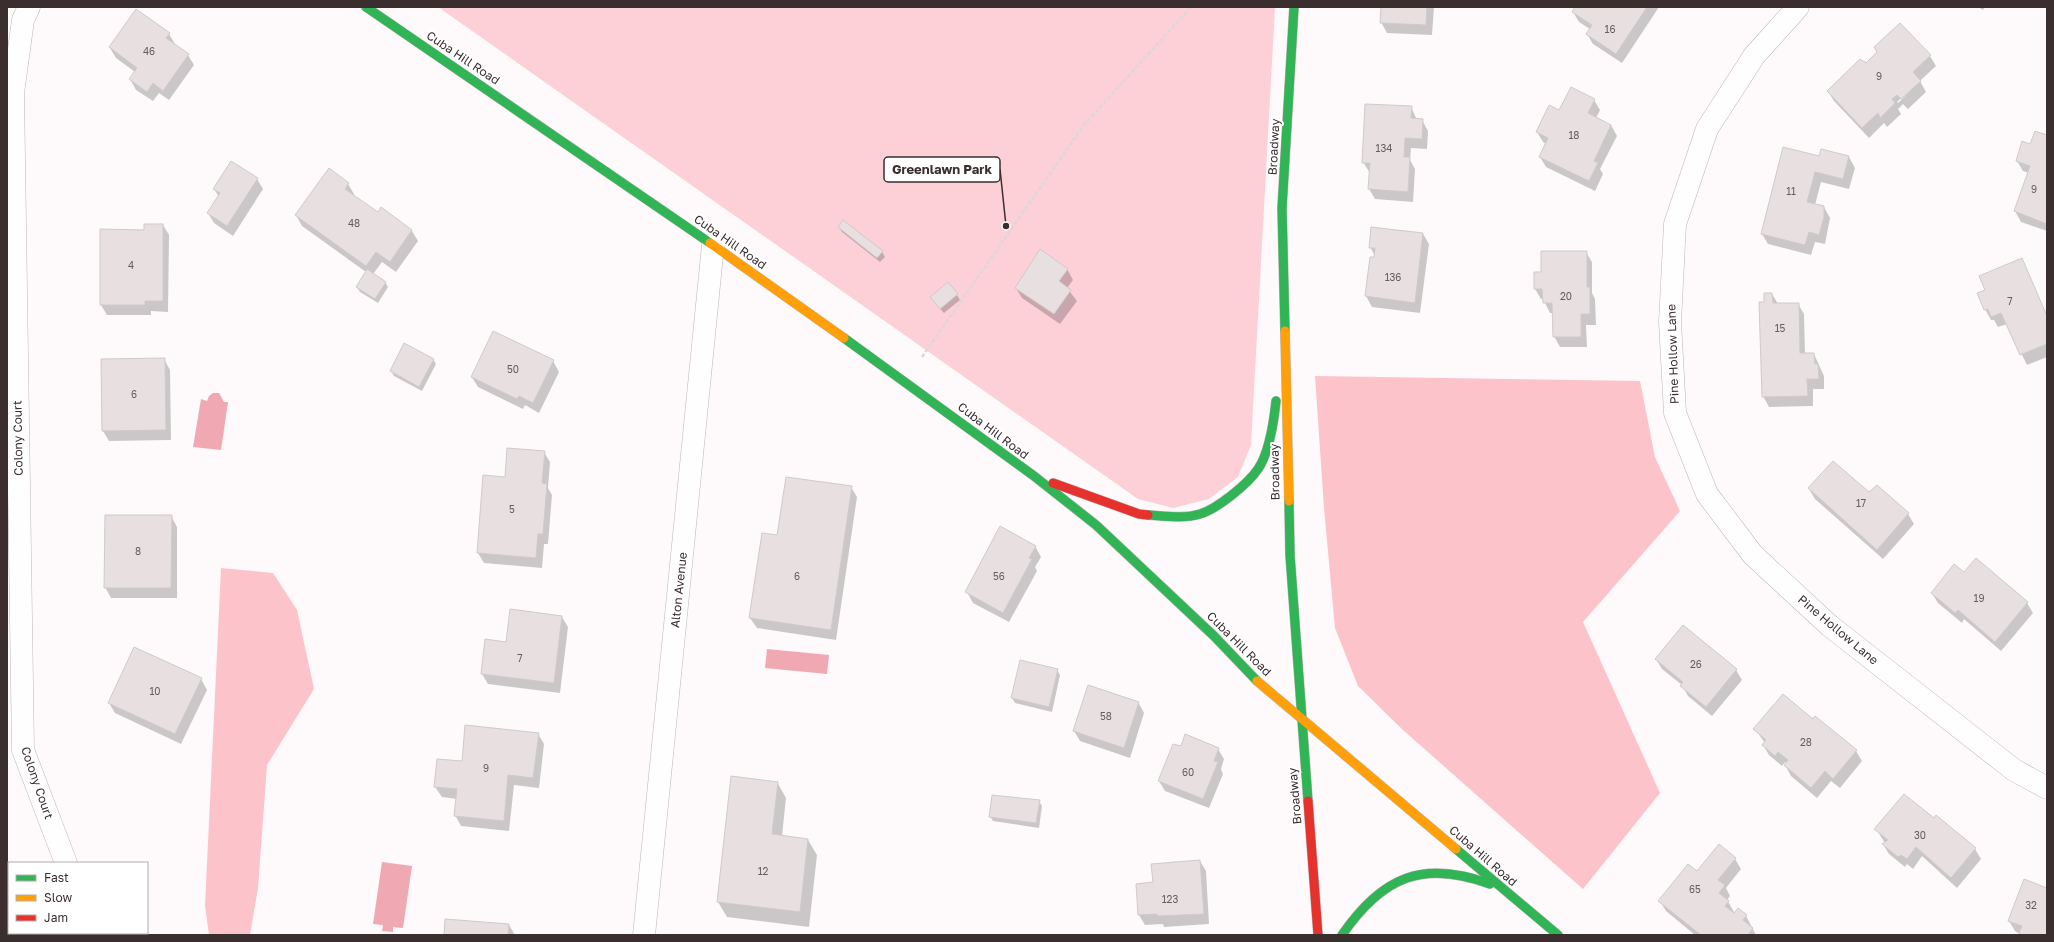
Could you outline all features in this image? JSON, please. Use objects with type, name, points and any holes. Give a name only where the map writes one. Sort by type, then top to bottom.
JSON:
[{"type":"main road","name":"Cuba Hill Road","points":[[366,7],[713,245],[906,381],[1034,476],[1096,525],[1214,636],[1257,681],[1558,935]]},
{"type":"main road","name":"Broadway","points":[[1294,7],[1282,208],[1284,346],[1290,555],[1300,716],[1318,935]]},
{"type":"main road","points":[[1034,476],[1139,514],[1173,517],[1200,514],[1222,504],[1258,469],[1265,452],[1274,418],[1284,346]]},
{"type":"main road","points":[[1342,935],[1363,905],[1392,883],[1422,872],[1446,871],[1478,878],[1506,892]]},
{"type":"street","name":"Colony Court","points":[[28,7],[23,20],[13,93],[23,750],[66,862]]},
{"type":"street","name":"Pine Hollow Lane","points":[[1798,7],[1754,56],[1706,128],[1675,224],[1670,322],[1675,412],[1706,494],[1753,555],[1830,626],[2014,770],[2047,788]]},
{"type":"street","name":"Alton Avenue","points":[[644,935],[713,245]]},
{"type":"path","points":[[906,381],[1084,125],[1191,7]]},
{"type":"shaded area","points":[[438,7],[1275,7],[1251,445],[1238,477],[1209,499],[1173,508],[1138,499]]},
{"type":"shaded area","points":[[1315,376],[1640,381],[1655,457],[1680,511],[1583,622],[1660,793],[1583,889],[1403,730],[1358,686],[1335,628],[1324,508]]},
{"type":"shaded area","points":[[213,393],[219,393],[224,402],[228,402],[221,450],[193,447],[201,399],[207,401],[209,396]]},
{"type":"shaded area","points":[[221,568],[273,573],[297,610],[314,689],[267,765],[258,888],[250,935],[209,935],[205,906]]},
{"type":"shaded area","points":[[767,649],[829,655],[827,674],[765,668]]},
{"type":"shaded area","points":[[382,862],[412,866],[403,928],[393,927],[393,932],[382,931],[383,925],[373,924]]},
{"type":"building","points":[[1381,7],[1427,7],[1426,25],[1380,23]]},
{"type":"building","points":[[1575,7],[1647,7],[1616,54],[1586,34],[1592,25],[1572,12]]},
{"type":"building","points":[[136,9],[170,33],[166,38],[189,54],[163,91],[153,83],[147,92],[129,79],[137,68],[109,47]]},
{"type":"building","points":[[1900,23],[1931,55],[1913,72],[1921,81],[1901,99],[1897,95],[1892,99],[1895,103],[1880,118],[1878,113],[1862,128],[1827,91],[1860,59],[1866,63],[1877,52],[1874,47]]},
{"type":"building","points":[[1571,87],[1595,99],[1588,113],[1611,125],[1594,161],[1598,163],[1589,181],[1539,157],[1548,138],[1536,132],[1549,105],[1559,110]]},
{"type":"building","points":[[1365,104],[1412,106],[1411,118],[1423,119],[1422,139],[1405,138],[1404,157],[1410,157],[1408,192],[1368,189],[1370,163],[1362,163]]},
{"type":"building","points":[[2035,131],[2047,135],[2047,224],[2014,211],[2030,166],[2016,161],[2022,141],[2030,144]]},
{"type":"building","points":[[1783,147],[1819,156],[1821,149],[1849,156],[1843,179],[1815,172],[1807,202],[1824,206],[1824,217],[1819,235],[1809,232],[1805,245],[1761,234]]},
{"type":"building","points":[[231,161],[258,178],[227,226],[207,213],[220,193],[213,189]]},
{"type":"building","points":[[329,168],[349,183],[345,189],[378,212],[381,207],[412,230],[390,262],[376,252],[366,266],[295,215]]},
{"type":"building","points":[[843,220],[883,251],[877,258],[838,227]]},
{"type":"building","points":[[144,224],[163,224],[163,301],[145,301],[145,305],[100,305],[100,229],[144,230]]},
{"type":"building","points":[[1371,227],[1423,233],[1415,303],[1365,296],[1370,257],[1374,257],[1375,248],[1369,248]]},
{"type":"building","points":[[1040,249],[1068,269],[1059,281],[1071,290],[1054,314],[1015,288]]},
{"type":"building","points":[[1541,251],[1587,251],[1587,287],[1590,287],[1590,314],[1581,314],[1581,337],[1553,337],[1552,303],[1543,303],[1542,289],[1534,289],[1534,272],[1541,272]]},
{"type":"building","points":[[2022,258],[2047,316],[2047,344],[2020,355],[2001,313],[1991,317],[1988,309],[1984,310],[1977,293],[1985,290],[1979,276]]},
{"type":"building","points":[[367,269],[386,282],[375,299],[356,287]]},
{"type":"building","points":[[948,282],[958,294],[940,309],[930,297]]},
{"type":"building","points":[[1764,293],[1772,293],[1773,303],[1799,303],[1800,353],[1814,353],[1815,364],[1818,364],[1819,379],[1807,379],[1808,396],[1762,397],[1759,302],[1764,302]]},
{"type":"building","points":[[493,331],[554,360],[533,403],[519,396],[517,399],[471,377]]},
{"type":"building","points":[[404,343],[434,359],[419,387],[390,371]]},
{"type":"building","points":[[165,358],[166,430],[102,431],[101,359]]},
{"type":"building","points":[[507,448],[545,451],[542,483],[547,484],[543,534],[538,534],[536,558],[477,553],[483,475],[505,477]]},
{"type":"building","points":[[1833,461],[1869,492],[1877,485],[1909,513],[1877,550],[1808,488]]},
{"type":"building","points":[[786,477],[852,486],[831,630],[749,618],[762,533],[777,535]]},
{"type":"building","points":[[105,515],[172,515],[171,588],[104,588]]},
{"type":"building","points":[[1000,526],[1036,546],[1029,558],[1032,559],[1003,613],[965,592]]},
{"type":"building","points":[[1976,558],[2028,602],[1995,642],[1958,610],[1955,613],[1931,593],[1954,564],[1964,572]]},
{"type":"building","points":[[510,609],[562,616],[554,683],[481,674],[485,639],[506,642]]},
{"type":"building","points":[[1683,625],[1737,669],[1706,707],[1680,686],[1683,682],[1655,659]]},
{"type":"building","points":[[134,647],[202,678],[175,734],[108,703]]},
{"type":"building","points":[[1020,660],[1058,669],[1049,707],[1011,698]]},
{"type":"building","points":[[1088,685],[1139,702],[1124,748],[1073,731]]},
{"type":"building","points":[[1783,694],[1813,719],[1815,716],[1857,750],[1833,779],[1825,771],[1811,788],[1784,765],[1788,760],[1778,752],[1775,756],[1762,745],[1766,740],[1753,729]]},
{"type":"building","points":[[465,725],[539,733],[533,778],[508,775],[504,821],[454,816],[457,789],[434,787],[437,759],[462,761]]},
{"type":"building","points":[[1185,734],[1219,748],[1214,761],[1218,762],[1203,799],[1158,781],[1173,744],[1181,746]]},
{"type":"building","points":[[731,776],[778,782],[772,834],[808,839],[800,912],[717,902]]},
{"type":"building","points":[[1904,794],[1934,818],[1936,815],[1976,848],[1951,878],[1916,847],[1907,859],[1901,855],[1898,857],[1882,844],[1888,840],[1874,829]]},
{"type":"building","points":[[992,795],[1040,800],[1036,823],[989,817]]},
{"type":"building","points":[[1719,844],[1736,858],[1718,880],[1725,885],[1719,893],[1729,901],[1725,906],[1734,913],[1738,908],[1747,915],[1743,920],[1753,928],[1748,935],[1701,935],[1658,901],[1688,864],[1697,871]]},
{"type":"building","points":[[1200,860],[1204,914],[1157,916],[1157,914],[1138,915],[1136,884],[1153,882],[1151,864]]},
{"type":"building","points":[[2024,879],[2047,888],[2047,935],[2022,935],[2019,933],[2022,926],[2008,921]]},
{"type":"building","points":[[445,919],[509,924],[508,935],[444,935]]},
{"type":"traffic: fast","points":[[366,7],[710,243]]},
{"type":"traffic: fast","points":[[1285,331],[1282,208],[1294,7]]},
{"type":"traffic: fast","points":[[844,338],[1034,476],[1096,525],[1214,636],[1257,681]]},
{"type":"traffic: fast","points":[[1148,515],[1181,517],[1194,516],[1215,507],[1240,489],[1258,469],[1262,462],[1268,445],[1276,401]]},
{"type":"traffic: fast","points":[[1289,501],[1290,555],[1308,801]]},
{"type":"traffic: fast","points":[[1456,849],[1558,935]]},
{"type":"traffic: fast","points":[[1342,935],[1357,915],[1373,899],[1389,887],[1406,878],[1424,874],[1444,873],[1466,877],[1490,884]]},
{"type":"traffic: slow","points":[[710,243],[844,338]]},
{"type":"traffic: slow","points":[[1285,331],[1289,501]]},
{"type":"traffic: slow","points":[[1257,681],[1456,849]]},
{"type":"traffic: jam","points":[[1053,483],[1139,514],[1148,515]]},
{"type":"traffic: jam","points":[[1308,801],[1318,935]]},
{"type":"place","name":"Greenlawn Park","points":[[1006,226]]}]
